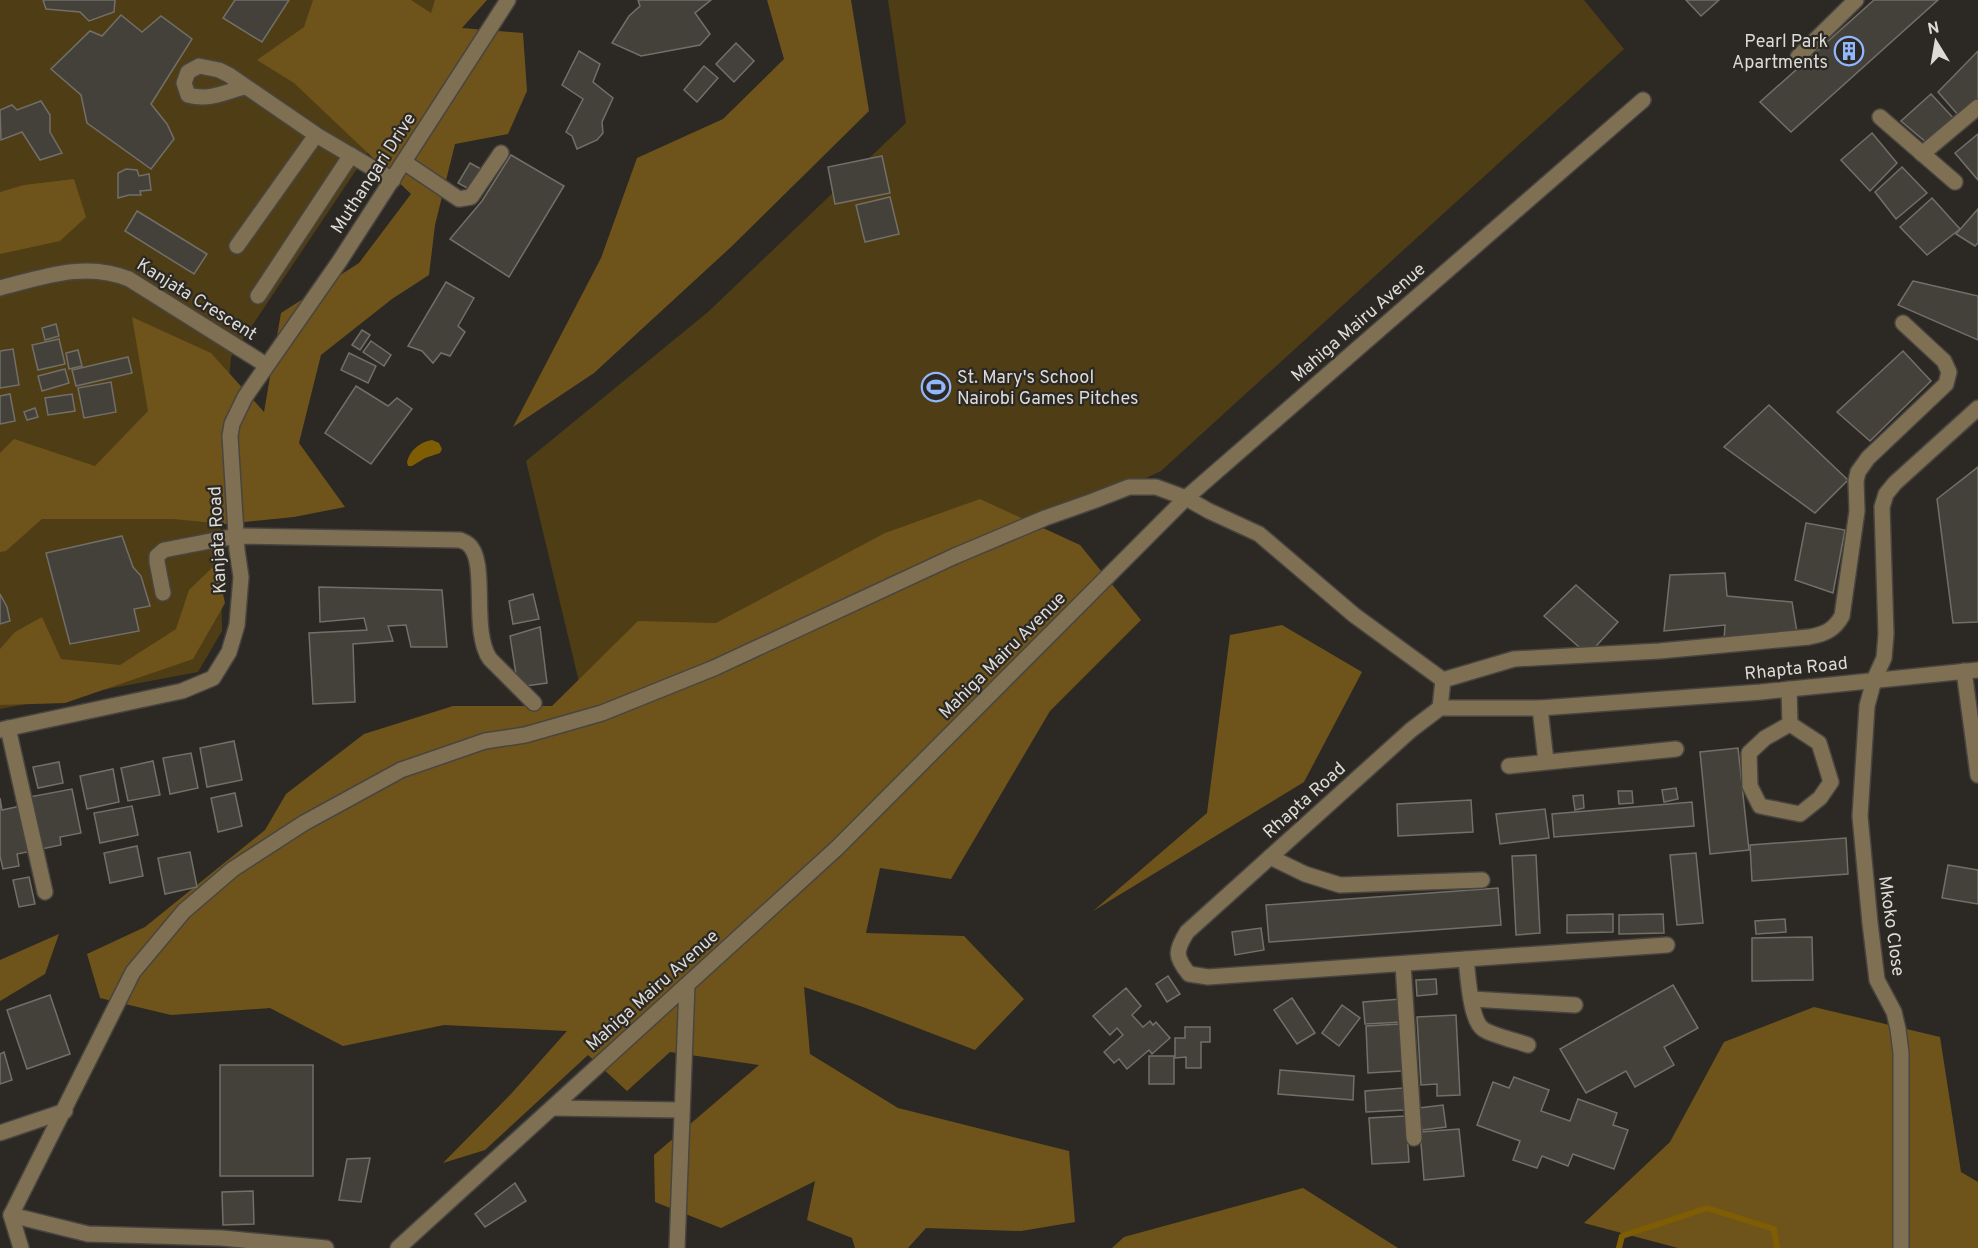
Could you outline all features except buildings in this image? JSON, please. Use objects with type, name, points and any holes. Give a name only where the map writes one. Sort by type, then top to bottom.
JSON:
[{"type":"street","name":"Muthangari Drive","points":[[266,365],[339,262],[508,0]]},
{"type":"street","points":[[1798,57],[1856,0]]},
{"type":"street","points":[[244,87],[316,135],[393,180]]},
{"type":"street","name":"Mahiga Mairu Avenue","points":[[398,1248],[837,849],[1186,498],[1643,100]]},
{"type":"street","points":[[1923,154],[1978,107]]},
{"type":"street","points":[[1880,117],[1955,182]]},
{"type":"street","points":[[237,246],[316,135]]},
{"type":"street","points":[[404,162],[459,199],[471,197],[501,153]]},
{"type":"street","points":[[258,296],[351,155]]},
{"type":"street","name":"Kanjata Crescent","points":[[0,288],[66,272],[99,270],[116,273],[266,365]]},
{"type":"street","points":[[1443,680],[1514,659],[1659,651],[1809,637],[1823,634],[1836,627],[1842,616],[1854,534],[1858,472],[1868,458],[1946,384],[1949,372],[1944,361],[1902,322]]},
{"type":"street","name":"Kanjata Road","points":[[4,729],[182,691],[213,678],[229,652],[237,625],[241,577],[230,436],[232,424],[245,397],[266,365]]},
{"type":"street","name":"Mkoko Close","points":[[1900,1248],[1901,1053],[1894,1012],[1877,980],[1860,816],[1867,706],[1874,680],[1884,657],[1886,634],[1882,507],[1886,494],[1895,483],[1978,408]]},
{"type":"street","points":[[21,1248],[11,1215],[133,972],[184,911],[233,869],[304,823],[401,771],[485,741],[525,735],[602,713],[714,668],[1005,535],[1129,487],[1156,487],[1186,498],[1259,534],[1354,615],[1443,680]]},
{"type":"street","points":[[163,592],[157,556],[164,550],[237,536],[460,540],[468,544],[477,560],[481,637],[484,651],[534,703]]},
{"type":"street","points":[[1971,671],[1978,775]]},
{"type":"street","name":"Rhapta Road","points":[[1667,945],[1208,977],[1189,974],[1179,962],[1178,946],[1186,932],[1411,730],[1440,708],[1540,708],[1789,689],[1971,671]]},
{"type":"street","points":[[1440,708],[1443,680]]},
{"type":"street","points":[[1789,689],[1790,724]]},
{"type":"street","points":[[1540,708],[1546,761]]},
{"type":"street","points":[[1790,724],[1820,743],[1831,782],[1820,798],[1800,814],[1760,806],[1750,786],[1749,753],[1764,738],[1790,724]]},
{"type":"street","points":[[4,729],[45,892]]},
{"type":"street","points":[[1509,766],[1676,749]]},
{"type":"street","points":[[1270,857],[1305,874],[1340,885],[1482,880]]},
{"type":"street","points":[[1466,959],[1474,1013],[1482,1029],[1528,1045]]},
{"type":"street","points":[[1403,964],[1414,1138]]},
{"type":"street","points":[[677,1248],[687,985]]},
{"type":"street","points":[[1472,999],[1575,1005]]},
{"type":"street","points":[[552,1108],[682,1110]]},
{"type":"street","points":[[0,1133],[65,1111]]},
{"type":"street","points":[[11,1215],[88,1234],[222,1238],[326,1248]]},
{"type":"shaded area","points":[[0,0],[470,0],[231,357],[220,483],[222,631],[198,672],[0,709]]},
{"type":"shaded area","points":[[313,0],[411,0],[431,13],[435,0],[487,0],[462,28],[523,33],[527,91],[508,134],[455,144],[435,225],[429,275],[392,299],[321,355],[299,443],[345,507],[294,517],[225,524],[173,519],[42,519],[6,551],[0,552],[0,453],[14,439],[95,466],[148,411],[132,317],[211,353],[264,412],[281,313],[359,263],[411,194],[294,83],[257,60],[304,27]]},
{"type":"shaded area","points":[[767,0],[851,0],[869,111],[731,247],[594,373],[513,427],[601,258],[637,158],[723,119],[784,59]]},
{"type":"shaded area","name":"St. Mary's School Nairobi Games Pitches","points":[[888,0],[1584,0],[1624,49],[1161,471],[593,740],[526,461],[708,312],[906,123]]},
{"type":"shaded area","points":[[74,179],[86,217],[60,241],[0,254],[0,192],[24,185]]},
{"type":"shaded area","points":[[432,440],[439,443],[442,449],[440,453],[408,466],[408,458],[413,450]]},
{"type":"shaded area","points":[[980,499],[1080,545],[1141,620],[1050,711],[951,879],[880,868],[866,933],[964,936],[1024,999],[975,1050],[804,987],[810,1054],[898,1108],[1069,1151],[1075,1222],[1021,1231],[926,1228],[908,1248],[855,1248],[852,1238],[807,1220],[815,1181],[721,1228],[655,1202],[654,1155],[759,1065],[670,1052],[627,1091],[588,1055],[485,1150],[443,1163],[511,1094],[567,1031],[444,1025],[343,1046],[270,1008],[171,1015],[100,998],[87,954],[145,927],[265,830],[286,794],[364,734],[453,706],[552,706],[638,621],[716,623],[885,533]]},
{"type":"shaded area","points":[[216,564],[225,603],[193,659],[65,703],[0,705],[0,649],[15,632],[42,617],[61,659],[120,665],[176,629],[189,590]]},
{"type":"shaded area","points":[[1282,625],[1362,672],[1304,782],[1093,911],[1207,813],[1230,635]]},
{"type":"shaded area","points":[[59,934],[45,974],[0,1001],[0,960]]},
{"type":"shaded area","points":[[1814,1007],[1940,1037],[1961,1172],[1978,1182],[1978,1248],[1678,1248],[1584,1223],[1670,1142],[1724,1042]]},
{"type":"shaded area","points":[[1303,1188],[1398,1248],[1112,1248],[1124,1237]]},
{"type":"waterway","points":[[1619,1248],[1622,1236],[1707,1208],[1774,1229],[1777,1248]]},
{"type":"place","name":"Pearl Park Apartments","points":[[1849,51]]},
{"type":"place","name":"St. Mary's School Nairobi Games Pitches","points":[[936,387]]}]
